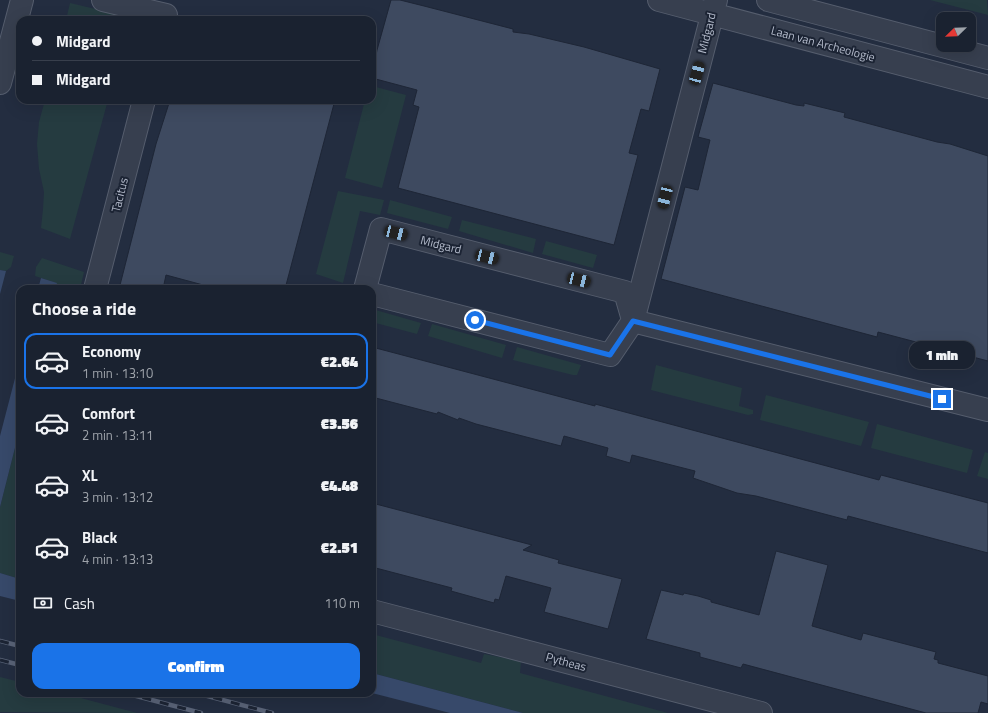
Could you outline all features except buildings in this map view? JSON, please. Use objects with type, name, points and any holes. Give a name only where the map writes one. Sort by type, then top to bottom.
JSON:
[{"type":"street","points":[[18,16],[22,0]]},
{"type":"street","name":"Laan van Archeologie","points":[[659,0],[714,7],[988,87]]},
{"type":"street","points":[[768,0],[988,58]]},
{"type":"street","points":[[114,1],[167,12]]},
{"type":"street","name":"Midgard","points":[[376,295],[610,355],[633,321],[714,7]]},
{"type":"street","points":[[0,83],[16,23]]},
{"type":"street","name":"Tacitus","points":[[96,285],[143,104]]},
{"type":"street","name":"Midgard","points":[[366,285],[381,229],[624,292],[633,321]]},
{"type":"street","points":[[633,321],[988,410]]},
{"type":"street","name":"Pytheas","points":[[376,612],[761,713]]},
{"type":"green space","points":[[930,0],[987,0],[988,15]]},
{"type":"green space","points":[[70,3],[125,16],[67,16]]},
{"type":"green space","points":[[376,87],[406,95],[382,188],[345,178],[364,104],[376,104]]},
{"type":"green space","points":[[44,104],[107,104],[70,239],[41,228],[44,192],[39,169],[37,144],[39,122]]},
{"type":"green space","points":[[338,191],[384,200],[380,215],[360,211],[343,283],[316,274]]},
{"type":"green space","points":[[390,200],[452,217],[448,229],[387,213]]},
{"type":"green space","points":[[462,220],[536,239],[533,253],[459,231]]},
{"type":"green space","points":[[546,241],[597,255],[593,268],[542,254]]},
{"type":"green space","points":[[0,252],[14,256],[11,267],[6,271],[0,270]]},
{"type":"green space","points":[[42,258],[84,272],[81,285],[56,285],[56,283],[35,276],[36,267]]},
{"type":"green space","points":[[376,310],[421,323],[417,334],[376,323]]},
{"type":"green space","points":[[432,324],[506,345],[502,358],[428,336]]},
{"type":"green space","points":[[517,347],[581,365],[577,375],[573,375],[513,360]]},
{"type":"green space","points":[[656,365],[742,388],[739,406],[753,410],[753,414],[748,415],[651,390]]},
{"type":"green space","points":[[766,395],[869,422],[861,446],[760,420]]},
{"type":"green space","points":[[877,424],[973,450],[967,473],[871,448]]},
{"type":"green space","points":[[16,444],[16,578],[0,573],[0,507]]},
{"type":"green space","points":[[985,452],[988,453],[988,479],[977,476]]},
{"type":"green space","points":[[376,635],[481,663],[484,654],[521,661],[520,673],[668,713],[523,713],[376,674]]},
{"type":"green space","points":[[0,677],[16,681],[16,697],[77,697],[137,713],[0,712]]},
{"type":"water","points":[[0,270],[6,271],[0,294]]},
{"type":"water","points":[[41,278],[57,283],[56,285],[39,285]]},
{"type":"water","points":[[16,374],[16,444],[0,507],[0,436]]},
{"type":"water","points":[[0,573],[16,578],[16,600],[0,596]]},
{"type":"water","points":[[376,674],[523,713],[450,713],[376,694]]},
{"type":"railway","points":[[0,641],[16,645]]},
{"type":"railway","points":[[0,660],[16,664]]},
{"type":"railway","points":[[140,697],[201,713]]},
{"type":"railway","points":[[211,697],[272,713]]},
{"type":"route","points":[[475,320],[610,355],[633,321],[942,399]]}]
